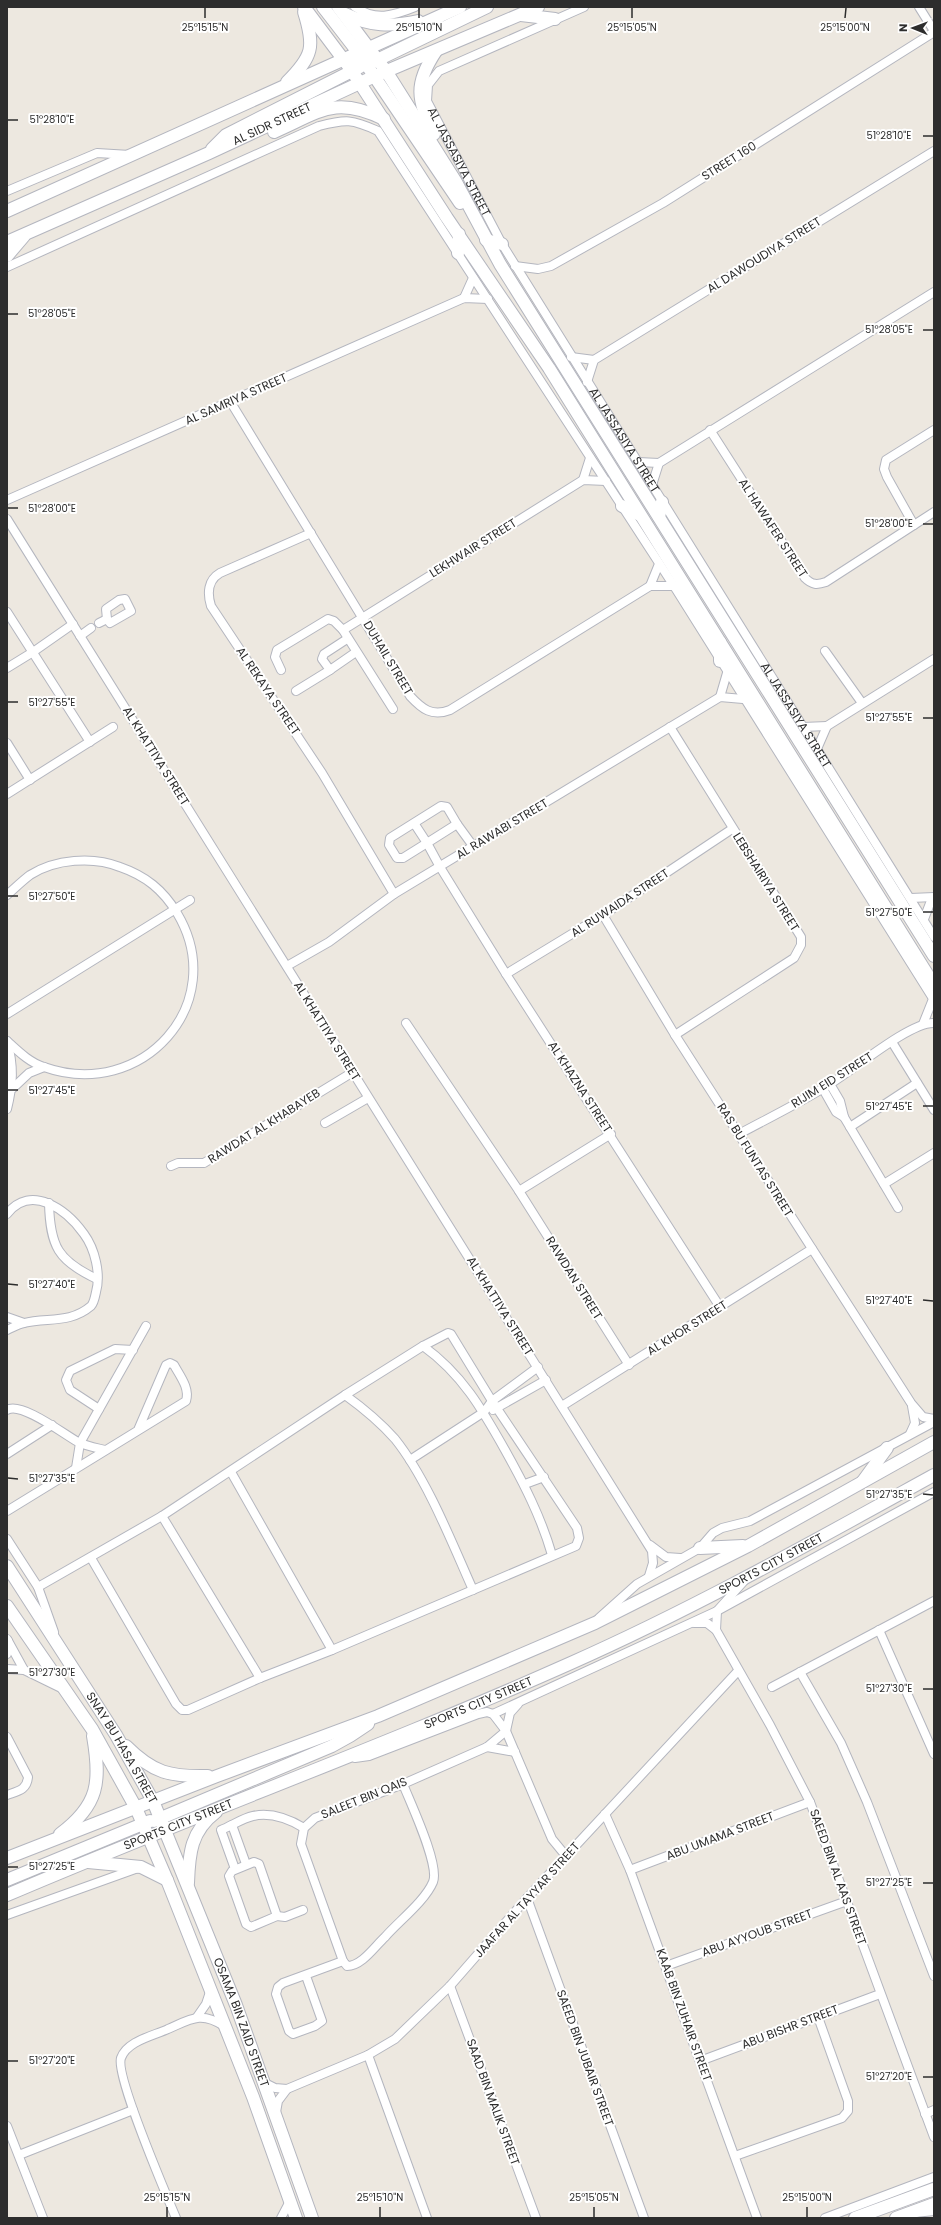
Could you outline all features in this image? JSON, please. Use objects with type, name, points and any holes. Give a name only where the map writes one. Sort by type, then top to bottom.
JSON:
[{"type":"main road","name":"AL JASSASIYA STREET","points":[[303,7],[352,71],[549,368],[922,965],[929,985]]},
{"type":"main road","points":[[282,87],[304,63],[310,49],[311,34],[303,7]]},
{"type":"main road","points":[[323,7],[364,51]]},
{"type":"main road","points":[[7,211],[460,7]]},
{"type":"main road","points":[[209,153],[226,135],[352,71],[487,7]]},
{"type":"main road","name":"AL SIDR STREET","points":[[7,242],[209,153],[380,73],[436,51],[538,7]]},
{"type":"main road","points":[[340,10],[364,51],[369,63]]},
{"type":"main road","points":[[340,10],[365,23],[385,25],[403,24],[441,16]]},
{"type":"main road","points":[[519,15],[555,19]]},
{"type":"main road","points":[[436,51],[427,66],[420,83],[419,95],[425,115],[456,182]]},
{"type":"main road","points":[[344,60],[358,59],[369,63],[380,73],[457,198],[484,236],[502,244]]},
{"type":"main road","points":[[360,83],[359,72],[369,63]]},
{"type":"main road","name":"AL JASSASIYA STREET","points":[[380,73],[456,182],[484,236],[609,438],[934,951]]},
{"type":"main road","points":[[209,153],[229,152],[327,109],[338,106],[360,109],[384,120]]},
{"type":"main road","points":[[7,256],[27,234]]},
{"type":"main road","points":[[458,253],[459,234]]},
{"type":"main road","points":[[609,438],[622,438]]},
{"type":"main road","points":[[659,517],[662,502]]},
{"type":"main road","points":[[622,506],[641,515]]},
{"type":"main road","points":[[720,642],[720,662]]},
{"type":"main road","points":[[776,703],[789,705]]},
{"type":"main road","points":[[752,713],[768,719]]},
{"type":"main road","points":[[881,869],[895,873]]},
{"type":"main road","points":[[7,1858],[217,1776],[378,1716],[595,1623],[748,1546],[934,1442]]},
{"type":"main road","points":[[861,1484],[887,1448]]},
{"type":"main road","name":"SPORTS CITY STREET","points":[[7,1895],[148,1836],[162,1824],[225,1805],[341,1760],[572,1663],[748,1577],[934,1475]]},
{"type":"main road","points":[[700,1548],[748,1546]]},
{"type":"main road","name":"SNAY BU HASA STREET","points":[[7,1566],[116,1735],[153,1801],[162,1824]]},
{"type":"main road","name":"SNAY BU HASA STREET","points":[[7,1606],[92,1729],[136,1808],[148,1836]]},
{"type":"main road","points":[[162,1824],[343,1740],[378,1716]]},
{"type":"main road","points":[[50,1841],[78,1818],[88,1807],[94,1794],[98,1773],[92,1729]]},
{"type":"main road","points":[[116,1735],[142,1761],[160,1772],[179,1776],[217,1776]]},
{"type":"main road","points":[[7,1880],[151,1820],[155,1816],[153,1801]]},
{"type":"main road","points":[[188,1886],[190,1854],[195,1834],[203,1824],[225,1805]]},
{"type":"main road","name":"OSAMA BIN ZAID STREET","points":[[162,1824],[236,2006],[274,2118],[312,2218]]},
{"type":"main road","name":"OSAMA BIN ZAID STREET","points":[[148,1836],[167,1880],[210,1992],[253,2097],[296,2218]]},
{"type":"main road","points":[[85,1862],[141,1867],[167,1880]]},
{"type":"main road","points":[[855,2218],[933,2180]]},
{"type":"main road","points":[[896,2218],[934,2204]]},
{"type":"street","points":[[355,7],[363,13],[378,17],[390,16],[415,7]]},
{"type":"street","name":"AL JASSASIYA STREET","points":[[584,7],[439,71],[428,85],[427,101],[515,266],[934,937]]},
{"type":"street","points":[[920,7],[934,32]]},
{"type":"street","name":"STREET 160","points":[[515,266],[538,269],[551,266],[663,203],[934,32]]},
{"type":"street","name":"AL SIDR STREET","points":[[7,267],[290,138],[339,121],[356,121],[378,131],[458,253]]},
{"type":"street","name":"AL DAWOUDIYA STREET","points":[[594,360],[934,151]]},
{"type":"street","points":[[7,191],[97,153],[132,155]]},
{"type":"street","name":"AL JASSASIYA STREET","points":[[458,253],[674,586],[752,713],[929,985],[934,1000]]},
{"type":"street","points":[[464,298],[473,278]]},
{"type":"street","points":[[638,462],[659,463],[934,292]]},
{"type":"street","name":"AL SAMRIYA STREET","points":[[7,500],[464,298],[488,300]]},
{"type":"street","points":[[571,357],[594,360],[587,382]]},
{"type":"street","name":"DUHAIL STREET","points":[[230,401],[363,616],[410,696],[420,707],[430,712],[440,714],[450,710],[650,586]]},
{"type":"street","name":"AL HAWAFER STREET","points":[[710,430],[804,578],[810,584],[826,582],[934,512]]},
{"type":"street","points":[[914,524],[887,477],[884,469],[885,464],[886,460],[892,455],[934,430]]},
{"type":"street","points":[[590,458],[583,480],[606,481]]},
{"type":"street","points":[[652,485],[659,463]]},
{"type":"street","name":"LEKHWAIR STREET","points":[[343,630],[363,616],[583,480]]},
{"type":"street","name":"AL KHATTIYA STREET","points":[[7,519],[648,1544],[654,1556],[649,1576]]},
{"type":"street","name":"AL REKAYA STREET","points":[[311,533],[220,572],[211,582],[208,598],[211,606],[322,773],[394,894]]},
{"type":"street","points":[[659,564],[650,586],[674,586]]},
{"type":"street","points":[[7,612],[90,742]]},
{"type":"street","points":[[281,670],[275,658],[277,650],[328,618],[334,621],[343,630],[393,709]]},
{"type":"street","points":[[99,624],[107,619]]},
{"type":"street","points":[[7,668],[33,652],[72,624]]},
{"type":"street","points":[[80,636],[91,628]]},
{"type":"street","points":[[330,670],[322,657],[348,639]]},
{"type":"street","points":[[825,651],[862,704]]},
{"type":"street","points":[[296,691],[356,652]]},
{"type":"street","points":[[804,727],[827,726],[934,659]]},
{"type":"street","points":[[727,673],[725,685],[720,697],[743,699]]},
{"type":"street","name":"AL RAWABI STREET","points":[[287,966],[329,942],[394,894],[720,697]]},
{"type":"street","points":[[817,749],[827,726]]},
{"type":"street","points":[[7,794],[113,727]]},
{"type":"street","name":"LEBSHAIRIYA STREET","points":[[670,727],[801,937],[801,945],[794,958],[676,1034]]},
{"type":"street","points":[[7,743],[30,780]]},
{"type":"street","points":[[457,824],[403,858],[397,858],[389,845],[390,838],[441,806],[445,806],[473,846]]},
{"type":"street","name":"AL KHAZNA STREET","points":[[414,823],[506,974],[611,1134],[720,1307]]},
{"type":"street","name":"AL RUWAIDA STREET","points":[[506,974],[603,915],[732,828]]},
{"type":"street","points":[[7,895],[31,875],[64,862],[108,862],[139,874],[161,890],[186,927],[193,955],[192,987],[181,1019],[169,1037],[142,1060],[111,1073],[84,1076],[44,1067],[24,1056],[7,1041]]},
{"type":"street","points":[[910,898],[933,897],[924,919]]},
{"type":"street","points":[[7,1014],[190,900]]},
{"type":"street","name":"RAS BU FUNTAS STREET","points":[[603,915],[739,1134],[911,1403],[923,1417],[934,1420]]},
{"type":"street","points":[[923,1024],[934,1000]]},
{"type":"street","name":"RAWDAN STREET","points":[[406,1023],[519,1191],[629,1364]]},
{"type":"street","name":"RIJIM EID STREET","points":[[739,1134],[827,1087],[892,1042],[923,1024],[934,1023]]},
{"type":"street","points":[[7,1041],[11,1057],[13,1088],[7,1109]]},
{"type":"street","points":[[892,1042],[934,1110]]},
{"type":"street","points":[[13,1088],[29,1073],[44,1067]]},
{"type":"street","name":"RAWDAT AL KHABAYEB","points":[[171,1166],[178,1163],[204,1163],[353,1072]]},
{"type":"street","points":[[850,1127],[916,1083]]},
{"type":"street","points":[[827,1087],[836,1112],[844,1117],[898,1208]]},
{"type":"street","points":[[325,1123],[368,1098]]},
{"type":"street","points":[[519,1191],[611,1134]]},
{"type":"street","points":[[884,1184],[934,1153]]},
{"type":"street","points":[[7,1214],[11,1209],[29,1200],[44,1200],[67,1215],[85,1235],[96,1262],[97,1279],[92,1305],[78,1316],[24,1323],[7,1330]]},
{"type":"street","points":[[50,1203],[50,1224],[59,1252],[75,1269],[97,1279]]},
{"type":"street","name":"AL KHOR STREET","points":[[562,1406],[812,1249]]},
{"type":"street","points":[[7,1317],[24,1323]]},
{"type":"street","points":[[76,1468],[80,1443],[146,1326]]},
{"type":"street","points":[[38,1587],[162,1516],[231,1472],[345,1394],[445,1333],[451,1334],[492,1401],[577,1528],[579,1538],[576,1546],[332,1650],[260,1678],[193,1709],[182,1710],[176,1704],[91,1558]]},
{"type":"street","points":[[423,1346],[439,1358],[484,1412],[524,1484],[542,1521],[552,1555]]},
{"type":"street","points":[[99,1409],[70,1390],[67,1384],[67,1376],[70,1371],[115,1349],[132,1350]]},
{"type":"street","points":[[7,1511],[186,1401],[188,1395],[186,1388],[174,1365],[170,1363],[166,1365],[138,1430]]},
{"type":"street","points":[[484,1412],[492,1401],[538,1367]]},
{"type":"street","points":[[410,1460],[484,1412],[498,1409],[546,1380]]},
{"type":"street","points":[[345,1394],[377,1420],[410,1460],[446,1529],[473,1590]]},
{"type":"street","name":"RAS BU FUNTAS STREET","points":[[909,1435],[915,1423],[911,1403]]},
{"type":"street","points":[[7,1410],[16,1408],[52,1426],[80,1443],[105,1450]]},
{"type":"street","points":[[595,1623],[615,1602],[649,1576],[700,1548],[713,1533],[722,1528],[750,1521],[887,1448],[934,1420]]},
{"type":"street","points":[[7,1454],[52,1426]]},
{"type":"street","points":[[231,1472],[332,1650]]},
{"type":"street","points":[[524,1484],[544,1477]]},
{"type":"street","name":"SPORTS CITY STREET","points":[[494,1714],[717,1611],[934,1492]]},
{"type":"street","points":[[923,1498],[934,1500]]},
{"type":"street","points":[[162,1516],[260,1678]]},
{"type":"street","name":"SNAY BU HASA STREET","points":[[7,1538],[38,1587],[60,1650]]},
{"type":"street","name":"AL KHATTIYA STREET","points":[[648,1544],[666,1556],[683,1558]]},
{"type":"street","points":[[687,1624],[702,1622],[716,1630],[717,1611],[748,1577]]},
{"type":"street","points":[[772,1687],[934,1601]]},
{"type":"street","name":"SAEED BIN AL AAS STREET","points":[[716,1630],[770,1725],[810,1802],[934,2137]]},
{"type":"street","points":[[879,1630],[934,1754]]},
{"type":"street","points":[[7,1654],[8,1640]]},
{"type":"street","points":[[8,1640],[24,1670]]},
{"type":"street","points":[[7,1669],[24,1670]]},
{"type":"street","name":"SNAY BU HASA STREET","points":[[24,1670],[67,1691]]},
{"type":"street","name":"JAAFAR AL TAYYAR STREET","points":[[287,2089],[368,2055],[395,2039],[450,1986],[527,1898],[738,1671]]},
{"type":"street","points":[[800,1672],[841,1743],[867,1802],[934,1976]]},
{"type":"street","points":[[506,1731],[510,1713],[518,1704]]},
{"type":"street","points":[[341,1760],[369,1756],[478,1714],[487,1712],[494,1714],[506,1731],[552,1839],[566,1856]]},
{"type":"street","name":"SALEET BIN QAIS","points":[[304,1828],[315,1818],[403,1784],[487,1747],[506,1731]]},
{"type":"street","points":[[7,1737],[28,1777],[24,1789],[7,1795]]},
{"type":"street","points":[[487,1747],[515,1752]]},
{"type":"street","points":[[236,1869],[221,1830],[253,1816],[275,1816],[292,1820],[304,1828],[301,1844],[343,1961],[347,1966],[358,1963],[425,1895],[434,1880],[432,1860],[403,1784]]},
{"type":"street","name":"ABU UMAMA STREET","points":[[630,1870],[810,1802]]},
{"type":"street","name":"KAAB BIN ZUHAIR STREET","points":[[605,1814],[630,1870],[757,2218]]},
{"type":"street","points":[[232,1825],[246,1864]]},
{"type":"street","points":[[277,1916],[259,1864],[254,1862],[246,1864],[236,1869],[229,1876],[246,1924],[251,1928],[277,1916],[285,1917],[303,1910]]},
{"type":"street","points":[[7,1915],[141,1867]]},
{"type":"street","name":"SAEED BIN JUBAIR STREET","points":[[527,1898],[644,2218]]},
{"type":"street","name":"ABU AYYOUB STREET","points":[[666,1966],[847,1901]]},
{"type":"street","points":[[306,1976],[322,2021],[315,2026],[293,2034],[289,2031],[276,1994],[278,1987],[283,1983],[306,1976],[343,1961]]},
{"type":"street","name":"SAAD BIN MALIK STREET","points":[[450,1986],[536,2218]]},
{"type":"street","points":[[197,2017],[206,2004],[210,1992]]},
{"type":"street","name":"ABU BISHR STREET","points":[[700,2061],[880,1994]]},
{"type":"street","points":[[176,2218],[133,2110],[120,2070],[120,2059],[128,2047],[197,2017],[212,2018],[224,2026]]},
{"type":"street","points":[[735,2156],[842,2118],[848,2111],[848,2101],[818,2017]]},
{"type":"street","points":[[368,2055],[427,2218]]},
{"type":"street","points":[[263,2082],[275,2088],[287,2089]]},
{"type":"street","points":[[274,2118],[278,2100],[287,2089]]},
{"type":"street","points":[[19,2155],[133,2110]]},
{"type":"street","points":[[925,2114],[934,2110]]},
{"type":"street","points":[[7,2126],[43,2218]]},
{"type":"street","points":[[825,2218],[933,2180]]},
{"type":"street","points":[[281,2218],[290,2200]]},
{"type":"street","points":[[912,2212],[922,2214],[934,2212]]}]
